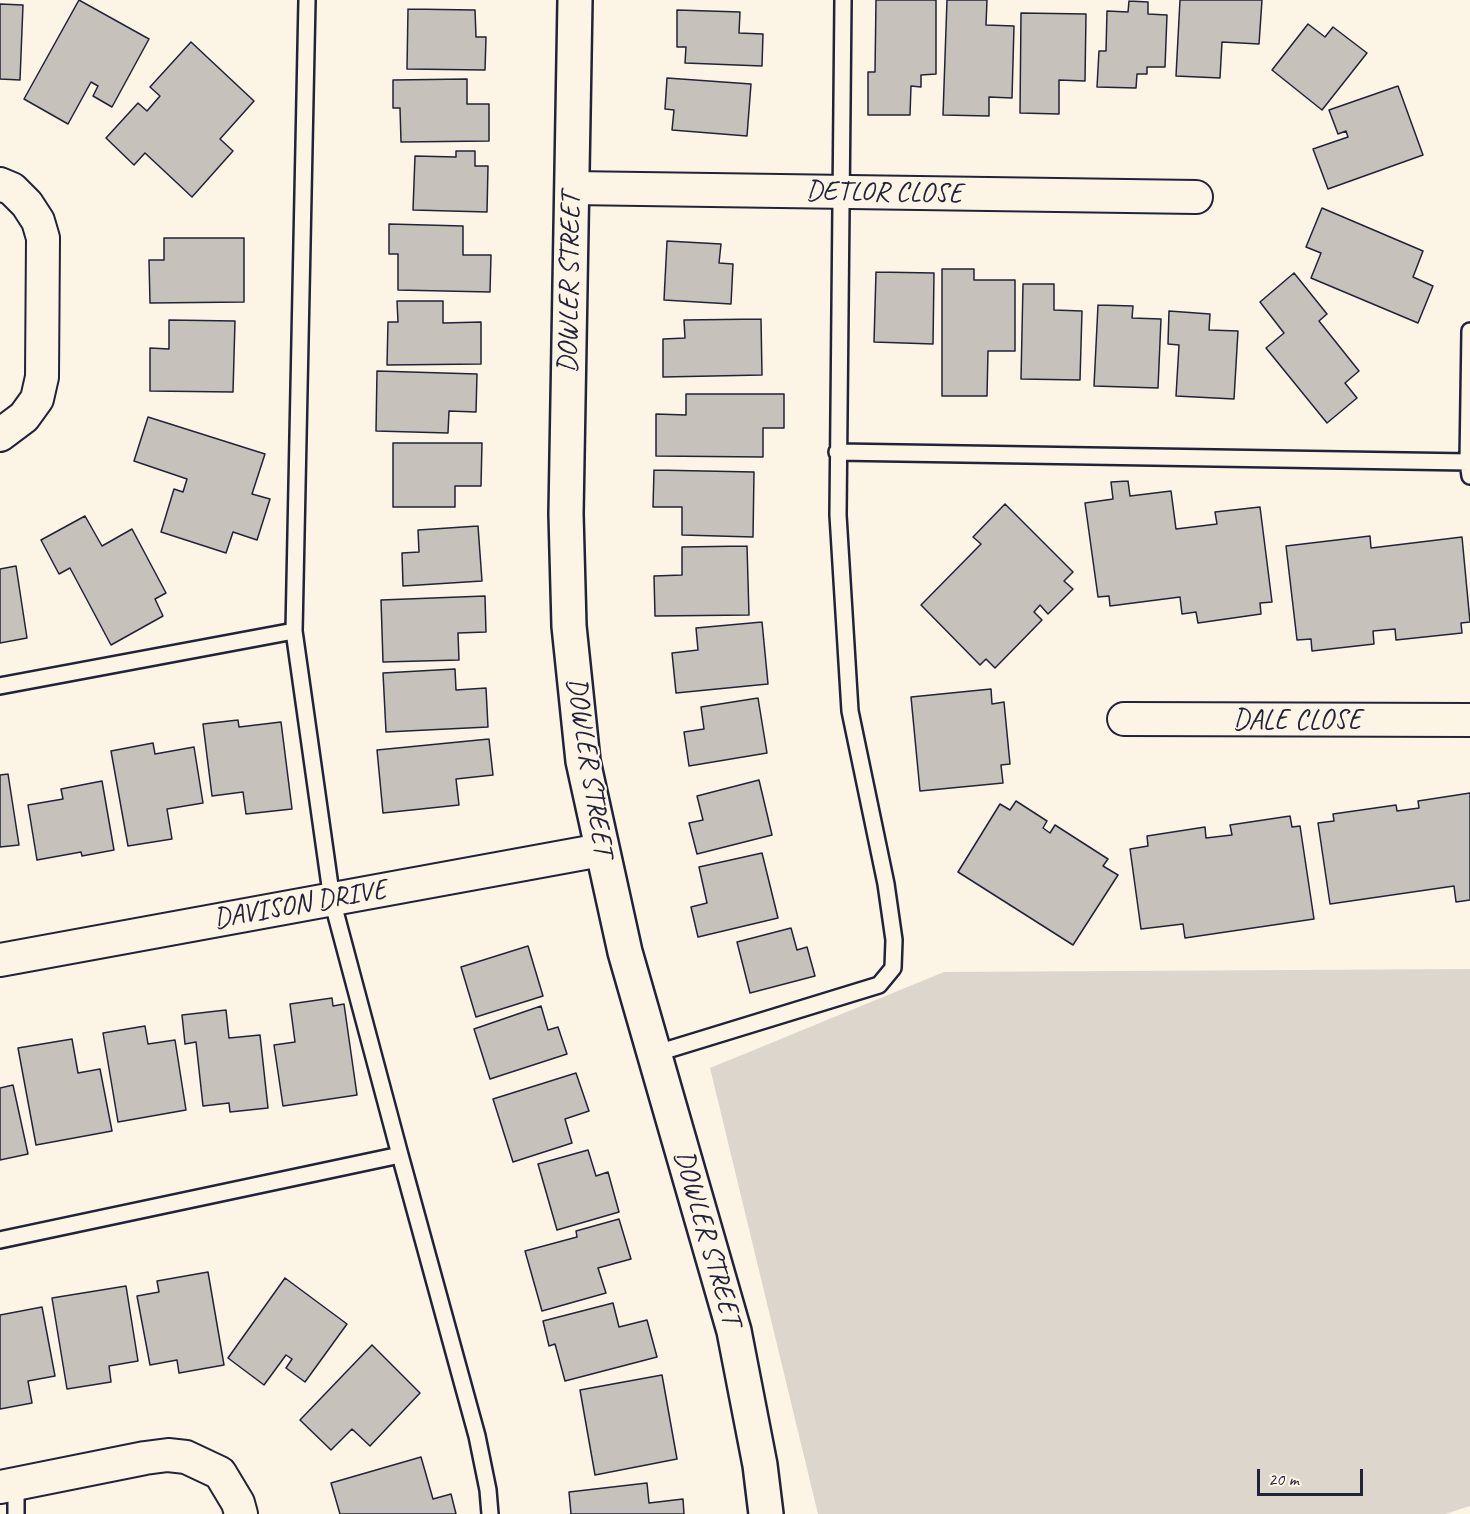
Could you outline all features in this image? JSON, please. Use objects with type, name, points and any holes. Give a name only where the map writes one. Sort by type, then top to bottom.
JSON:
[{"type":"street","name":"DOWLER STREET","points":[[575,0],[567,583],[574,690],[583,761],[625,952],[734,1331],[760,1465],[766,1514]]},
{"type":"street","points":[[0,184],[19,197],[38,221],[43,250],[42,377],[37,399],[24,417],[0,435]]},
{"type":"street","name":"DETLOR CLOSE","points":[[572,188],[1196,197]]},
{"type":"street","name":"DALE CLOSE","points":[[1124,719],[1470,720]]},
{"type":"street","name":"DAVISON DRIVE","points":[[0,960],[601,850]]},
{"type":"street","points":[[11,1495],[145,1458],[168,1455],[186,1456],[220,1473],[238,1503],[241,1514]]},
{"type":"lane","points":[[307,0],[294,631],[332,900],[477,1436],[488,1490],[490,1514]]},
{"type":"lane","points":[[654,1054],[879,985],[893,968],[894,940],[886,884],[850,711],[838,527],[839,192],[843,0]]},
{"type":"lane","points":[[837,452],[1469,469],[1470,331]]},
{"type":"lane","points":[[0,686],[294,631]]},
{"type":"lane","points":[[0,1240],[400,1155]]},
{"type":"shaded area","points":[[1470,969],[1470,1506],[1445,1514],[818,1514],[710,1068],[944,972]]},
{"type":"building","points":[[79,0],[149,39],[112,107],[93,96],[98,86],[91,82],[68,124],[24,99]]},
{"type":"building","points":[[876,0],[936,0],[936,74],[921,75],[921,87],[911,86],[910,115],[868,115],[868,72],[875,72]]},
{"type":"building","points":[[947,0],[987,0],[986,25],[1014,26],[1012,98],[989,97],[989,116],[943,115]]},
{"type":"building","points":[[1180,0],[1262,0],[1259,44],[1222,42],[1220,78],[1176,76]]},
{"type":"building","points":[[1129,1],[1148,2],[1148,14],[1167,15],[1165,67],[1147,67],[1147,74],[1137,74],[1136,88],[1097,87],[1099,51],[1106,51],[1107,11],[1128,12]]},
{"type":"building","points":[[0,4],[23,5],[20,80],[0,79]]},
{"type":"building","points":[[408,9],[475,10],[476,37],[486,37],[485,70],[407,69]]},
{"type":"building","points":[[677,10],[740,12],[739,33],[763,34],[762,66],[685,63],[686,47],[677,47]]},
{"type":"building","points":[[1021,13],[1086,14],[1085,81],[1059,80],[1059,114],[1020,113]]},
{"type":"building","points":[[1308,24],[1325,37],[1333,27],[1367,53],[1322,110],[1272,70]]},
{"type":"building","points":[[191,42],[254,101],[220,139],[233,151],[192,197],[145,153],[134,165],[106,138],[138,103],[147,111],[160,96],[150,87]]},
{"type":"building","points":[[667,78],[751,84],[747,136],[672,130],[674,110],[665,109]]},
{"type":"building","points":[[467,79],[467,104],[489,104],[489,141],[401,142],[400,108],[393,108],[393,80]]},
{"type":"building","points":[[1398,86],[1423,155],[1328,189],[1313,149],[1348,137],[1346,131],[1338,134],[1329,110]]},
{"type":"building","points":[[456,151],[475,151],[475,166],[488,166],[487,212],[413,210],[415,156],[456,157]]},
{"type":"building","points":[[1322,208],[1423,251],[1413,277],[1433,286],[1418,323],[1311,278],[1321,253],[1306,247]]},
{"type":"building","points":[[389,224],[463,226],[463,255],[491,255],[490,292],[398,290],[398,254],[389,254]]},
{"type":"building","points":[[164,238],[244,238],[244,302],[150,303],[149,260],[164,260]]},
{"type":"building","points":[[667,241],[721,244],[719,263],[733,264],[731,304],[664,300]]},
{"type":"building","points":[[942,269],[974,269],[974,280],[1015,280],[1015,351],[988,351],[987,396],[942,396]]},
{"type":"building","points":[[876,272],[934,273],[933,344],[874,342]]},
{"type":"building","points":[[1294,273],[1327,314],[1319,321],[1359,371],[1345,383],[1357,398],[1327,423],[1266,348],[1284,333],[1260,302]]},
{"type":"building","points":[[1023,284],[1054,284],[1054,310],[1082,311],[1080,380],[1021,379]]},
{"type":"building","points":[[397,301],[443,301],[443,323],[481,322],[481,364],[387,365],[388,322],[398,322]]},
{"type":"building","points":[[1098,305],[1133,306],[1132,318],[1161,319],[1158,388],[1094,386]]},
{"type":"building","points":[[1169,311],[1210,314],[1209,330],[1238,331],[1234,399],[1176,396],[1179,345],[1168,344]]},
{"type":"building","points":[[761,319],[762,375],[663,377],[663,339],[685,338],[684,320]]},
{"type":"building","points":[[169,320],[235,321],[233,392],[150,391],[150,348],[169,349]]},
{"type":"building","points":[[377,371],[477,374],[476,412],[449,411],[448,433],[376,431]]},
{"type":"building","points":[[686,394],[784,394],[784,428],[763,428],[763,457],[656,456],[656,414],[686,415]]},
{"type":"building","points":[[148,417],[265,454],[252,494],[270,499],[257,540],[233,532],[226,553],[161,532],[174,489],[183,492],[187,479],[134,461]]},
{"type":"building","points":[[393,443],[482,443],[481,486],[455,486],[455,507],[393,507]]},
{"type":"building","points":[[654,470],[754,472],[753,537],[682,535],[682,507],[653,507]]},
{"type":"building","points":[[1128,481],[1130,496],[1171,491],[1176,529],[1217,524],[1215,512],[1260,507],[1272,602],[1260,603],[1261,614],[1198,623],[1196,612],[1182,614],[1180,597],[1110,606],[1109,596],[1098,597],[1085,503],[1113,499],[1111,482]]},
{"type":"building","points":[[1005,504],[1073,572],[1064,581],[1073,589],[1048,614],[1040,605],[1034,612],[1042,620],[995,668],[986,659],[980,665],[921,605],[981,544],[973,537]]},
{"type":"building","points":[[85,516],[102,546],[132,529],[166,593],[155,599],[163,616],[111,645],[70,568],[59,574],[41,540]]},
{"type":"building","points":[[478,526],[482,581],[403,586],[402,553],[419,552],[418,530]]},
{"type":"building","points":[[1370,536],[1371,548],[1462,537],[1470,622],[1461,623],[1462,633],[1396,640],[1395,629],[1373,631],[1374,644],[1312,651],[1311,639],[1297,640],[1286,546]]},
{"type":"building","points":[[747,546],[749,615],[655,616],[654,576],[682,575],[682,547]]},
{"type":"building","points":[[16,566],[27,638],[0,643],[0,569]]},
{"type":"building","points":[[485,596],[486,632],[458,633],[459,660],[383,662],[381,600]]},
{"type":"building","points":[[762,622],[768,684],[676,693],[672,653],[698,650],[696,628]]},
{"type":"building","points":[[455,669],[456,690],[486,688],[488,727],[386,732],[383,673]]},
{"type":"building","points":[[991,689],[992,704],[1004,702],[1010,764],[1001,765],[1003,783],[920,791],[911,697]]},
{"type":"building","points":[[758,698],[767,753],[689,766],[684,732],[704,729],[701,707]]},
{"type":"building","points":[[238,720],[239,727],[281,722],[292,809],[246,814],[243,792],[212,796],[203,724]]},
{"type":"building","points":[[489,739],[493,775],[456,779],[459,805],[383,813],[377,750]]},
{"type":"building","points":[[153,743],[155,754],[194,747],[203,803],[167,809],[172,839],[128,846],[111,751]]},
{"type":"building","points":[[8,774],[19,845],[0,847],[0,775]]},
{"type":"building","points":[[759,780],[772,835],[697,854],[689,823],[703,820],[697,796]]},
{"type":"building","points":[[102,781],[114,850],[82,856],[81,852],[37,860],[28,805],[63,799],[61,789]]},
{"type":"building","points":[[1470,793],[1470,900],[1456,902],[1454,886],[1330,904],[1318,823],[1334,821],[1333,814],[1396,805],[1397,811],[1419,808],[1418,801]]},
{"type":"building","points":[[1016,801],[1047,821],[1043,828],[1050,833],[1055,825],[1108,859],[1103,866],[1118,875],[1073,945],[958,872],[1000,804],[1010,810]]},
{"type":"building","points":[[1290,816],[1292,827],[1300,826],[1314,919],[1185,938],[1183,924],[1141,929],[1130,849],[1148,846],[1147,836],[1205,827],[1206,838],[1232,835],[1230,825]]},
{"type":"building","points":[[762,853],[778,918],[698,937],[691,907],[707,903],[699,867]]},
{"type":"building","points":[[791,928],[797,950],[807,947],[815,976],[750,993],[737,942]]},
{"type":"building","points":[[528,946],[543,996],[476,1017],[461,967]]},
{"type":"building","points":[[332,998],[333,1006],[344,1004],[357,1095],[283,1106],[274,1045],[295,1042],[290,1004]]},
{"type":"building","points":[[541,1006],[548,1030],[558,1027],[567,1054],[490,1079],[474,1029]]},
{"type":"building","points":[[226,1010],[229,1038],[260,1035],[268,1108],[230,1112],[229,1103],[203,1106],[196,1042],[185,1044],[182,1015]]},
{"type":"building","points":[[145,1026],[148,1044],[175,1040],[186,1110],[118,1122],[103,1033]]},
{"type":"building","points":[[72,1039],[78,1073],[100,1069],[112,1131],[36,1145],[18,1048]]},
{"type":"building","points":[[576,1073],[589,1111],[565,1119],[572,1143],[513,1162],[493,1099]]},
{"type":"building","points":[[13,1085],[28,1154],[0,1160],[0,1088]]},
{"type":"building","points":[[588,1150],[596,1176],[608,1172],[619,1212],[557,1230],[538,1164]]},
{"type":"building","points":[[619,1219],[631,1259],[598,1268],[606,1293],[542,1311],[525,1251],[577,1237],[576,1231]]},
{"type":"building","points":[[208,1272],[224,1365],[179,1373],[177,1360],[150,1365],[137,1296],[159,1292],[157,1281]]},
{"type":"building","points":[[285,1278],[347,1324],[305,1382],[286,1368],[292,1359],[286,1355],[264,1385],[228,1358]]},
{"type":"building","points":[[126,1286],[138,1361],[109,1366],[111,1382],[67,1389],[52,1298]]},
{"type":"building","points":[[613,1303],[619,1327],[647,1320],[657,1357],[565,1381],[555,1344],[549,1346],[543,1321]]},
{"type":"building","points":[[42,1307],[55,1376],[28,1381],[32,1403],[0,1409],[0,1315]]},
{"type":"building","points":[[372,1345],[420,1393],[370,1446],[352,1429],[331,1450],[300,1420]]},
{"type":"building","points":[[662,1375],[677,1459],[595,1475],[580,1390]]},
{"type":"building","points":[[421,1457],[433,1499],[451,1494],[456,1514],[340,1514],[331,1483]]},
{"type":"building","points":[[647,1483],[649,1503],[683,1499],[684,1514],[571,1514],[569,1492]]}]
